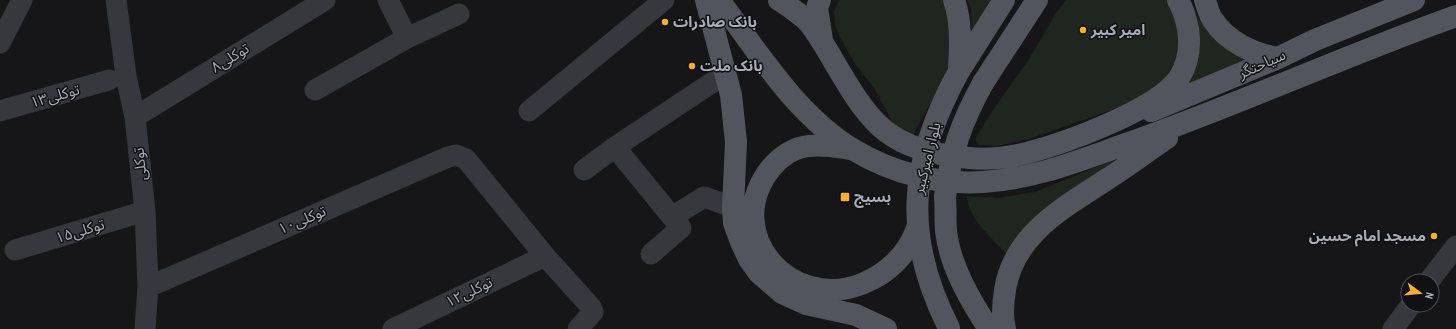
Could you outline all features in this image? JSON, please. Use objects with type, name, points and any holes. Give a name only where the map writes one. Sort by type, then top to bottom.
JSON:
[{"type":"main road","points":[[706,0],[731,95],[736,142],[733,207],[734,223],[738,236],[749,259],[759,273],[782,293],[806,304],[856,315],[886,329]]},
{"type":"main road","points":[[719,0],[761,57],[806,110],[829,132],[853,150],[882,164],[909,174],[961,182],[982,182],[1024,178],[1193,121]]},
{"type":"main road","points":[[779,0],[809,23],[845,81],[876,122],[894,137],[936,152],[970,158],[1026,153],[1108,125],[1160,96],[1179,78],[1187,59],[1189,42],[1188,22],[1178,0]]},
{"type":"main road","points":[[820,0],[817,8],[823,44]]},
{"type":"main road","points":[[954,0],[957,8],[959,26],[959,72]]},
{"type":"main road","name":"بلوار امیرکبیر","points":[[950,329],[930,286],[920,251],[917,228],[918,186],[925,154],[943,101],[959,72],[1004,0]]},
{"type":"main road","name":"بلوار امیرکبیر","points":[[989,329],[967,292],[954,263],[946,231],[945,197],[948,173],[966,113],[983,83],[1037,0]]},
{"type":"main road","points":[[1205,0],[1213,20],[1227,35],[1246,49],[1261,55],[1278,58]]},
{"type":"main road","name":"سیاحتگر","points":[[1108,125],[1164,106],[1278,58],[1315,40],[1414,0]]},
{"type":"main road","name":"سیاحتگر","points":[[1193,121],[1456,16]]},
{"type":"main road","points":[[1006,329],[1003,301],[1008,272],[1019,251],[1034,232],[1064,207],[1193,121]]},
{"type":"main road","points":[[853,150],[830,146],[809,146],[796,149],[777,160],[760,181],[754,201],[754,225],[760,248],[772,266],[790,278],[806,286],[823,290],[843,289],[876,278],[891,267],[906,250],[917,228]]},
{"type":"street","points":[[0,43],[22,0]]},
{"type":"street","name":"توکلی","points":[[116,0],[126,76],[135,117],[145,211],[148,287],[145,329]]},
{"type":"street","name":"توکلی۸","points":[[135,117],[325,0]]},
{"type":"street","points":[[388,0],[407,38]]},
{"type":"street","points":[[529,111],[664,0]]},
{"type":"street","points":[[315,90],[407,38],[460,14]]},
{"type":"street","points":[[584,170],[615,147],[725,74]]},
{"type":"street","name":"توکلی۱۳","points":[[0,111],[110,80]]},
{"type":"street","points":[[615,147],[681,228],[651,254]]},
{"type":"street","name":"۱۰توکلی","points":[[148,287],[448,157],[456,155],[466,159],[545,256]]},
{"type":"street","points":[[672,218],[704,196],[733,207]]},
{"type":"street","name":"توکلی۱۵","points":[[15,250],[145,211]]},
{"type":"street","points":[[1436,273],[1451,253]]},
{"type":"street","points":[[545,256],[591,307],[593,312],[578,329]]},
{"type":"street","name":"توکلی۱۲","points":[[393,329],[545,256]]},
{"type":"street","points":[[1393,329],[1405,313]]},
{"type":"shaded area","points":[[839,0],[945,0],[953,51],[945,77],[913,135],[895,127],[874,88],[855,64],[841,39],[835,25],[834,11]]},
{"type":"shaded area","points":[[967,0],[996,0],[972,37],[971,8]]},
{"type":"shaded area","points":[[1066,0],[1167,0],[1182,29],[1175,62],[1164,81],[1152,93],[1123,106],[1029,139],[997,146],[979,145],[975,139],[993,110],[1029,59],[1056,13]]},
{"type":"shaded area","points":[[1197,18],[1220,39],[1250,60],[1180,92],[1198,48],[1199,29]]},
{"type":"shaded area","points":[[1133,152],[1007,254],[982,228],[968,204],[967,196],[998,198],[1035,192]]},
{"type":"place","name":"بانک صادرات","points":[[665,22]]},
{"type":"place","name":"امیر کبیر","points":[[1083,30]]},
{"type":"place","name":"بانک ملت","points":[[692,66]]},
{"type":"place","name":"بسیج","points":[[845,197]]},
{"type":"place","name":"مسجد امام حسین","points":[[1434,236]]}]
